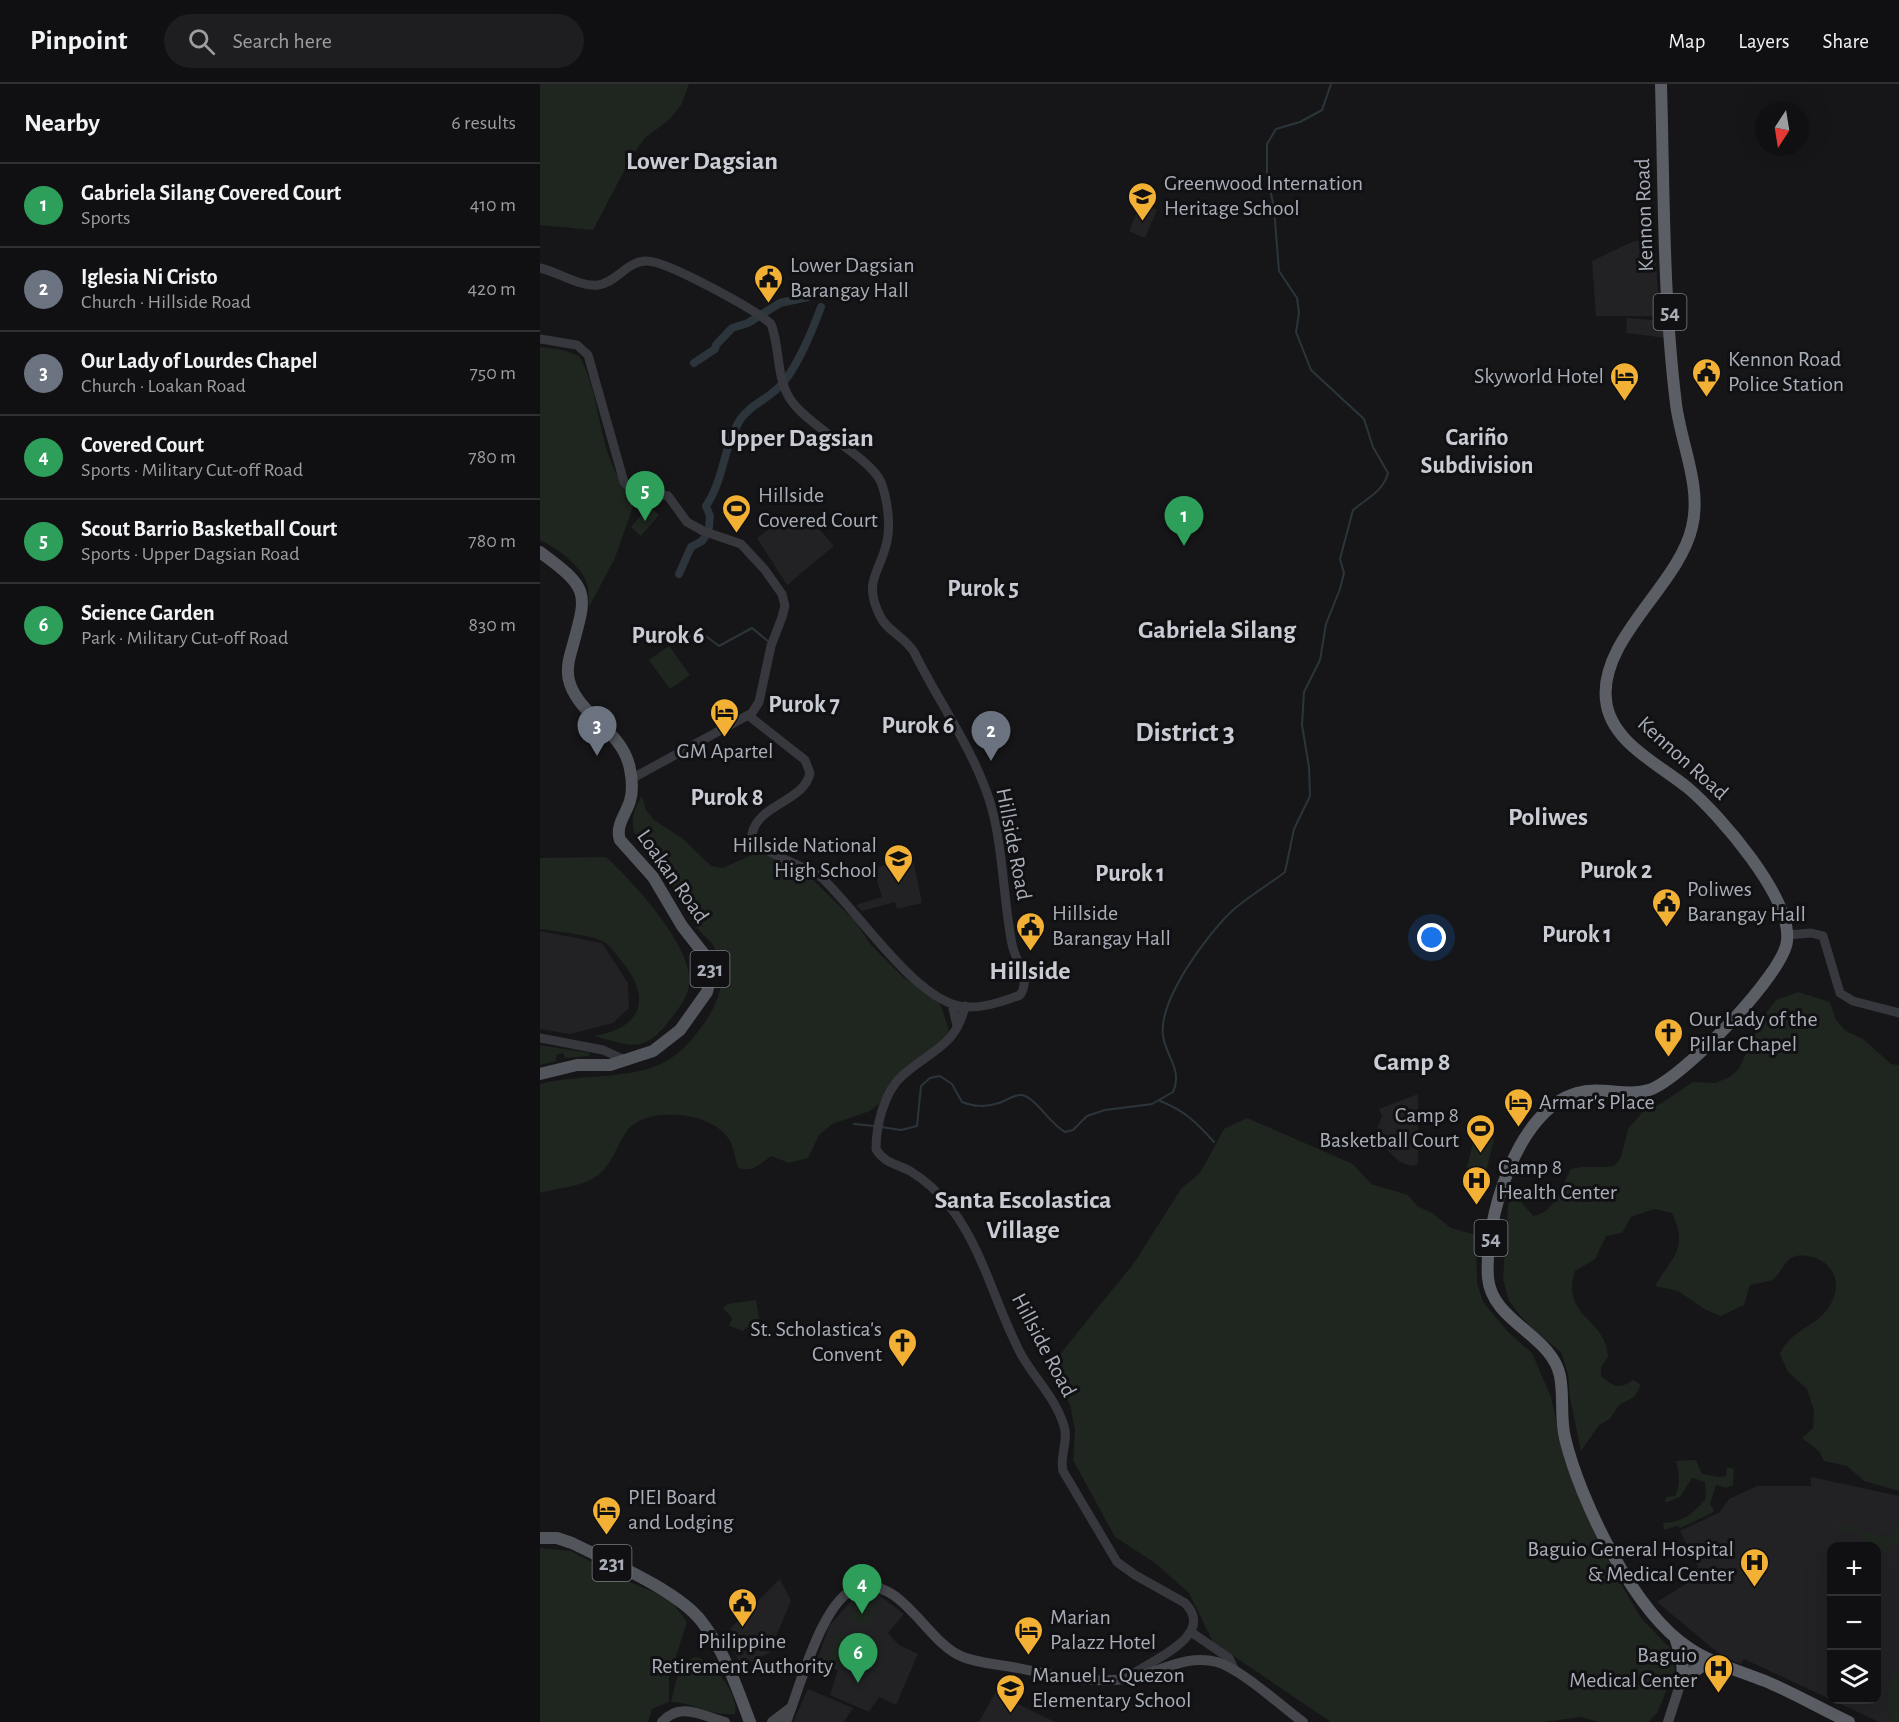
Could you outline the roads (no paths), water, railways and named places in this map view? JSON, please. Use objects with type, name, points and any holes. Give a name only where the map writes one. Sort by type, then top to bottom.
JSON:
[{"type":"highway","name":"Kennon Road","points":[[1661,84],[1663,193],[1676,401],[1693,487],[1694,515],[1683,553],[1632,627],[1611,664],[1606,699],[1613,720],[1626,738],[1650,760],[1694,793],[1742,846],[1771,888],[1788,934]]},
{"type":"highway","name":"54","points":[[1788,934],[1784,952],[1768,979],[1682,1071],[1648,1090],[1594,1090],[1574,1094],[1562,1099],[1537,1122],[1512,1162],[1491,1238],[1488,1276],[1490,1290],[1503,1310],[1545,1350],[1559,1371],[1565,1437],[1584,1495],[1638,1598],[1674,1636],[1697,1653],[1773,1684],[1849,1722]]},
{"type":"highway","points":[[1674,1636],[1682,1660],[1683,1679]]},
{"type":"highway","points":[[1683,1679],[1702,1666],[1721,1663]]},
{"type":"main road","name":"Loakan Road","points":[[540,552],[566,571],[579,586],[583,606],[569,662],[570,684],[584,706],[620,745],[630,767],[630,800],[619,830],[620,840],[653,877],[682,926],[707,958],[711,975],[703,1001],[680,1030],[653,1052],[610,1065],[577,1065],[540,1074]]},
{"type":"main road","name":"231","points":[[540,1538],[557,1538],[572,1543],[680,1601],[708,1631],[735,1683],[760,1722]]},
{"type":"main road","points":[[786,1722],[824,1625],[834,1608],[847,1593],[866,1587],[897,1598],[938,1641],[965,1658],[1073,1679],[1125,1679],[1192,1660],[1215,1662],[1235,1671],[1303,1722]]},
{"type":"main road","points":[[1668,1722],[1683,1679],[1697,1653]]},
{"type":"main road","name":"231","points":[[735,1683],[750,1722]]},
{"type":"main road","points":[[772,1722],[792,1706]]},
{"type":"main road","points":[[662,1722],[668,1715],[682,1710],[690,1710],[725,1722]]},
{"type":"street","name":"Hillside Road","points":[[540,268],[595,285],[601,284],[636,263],[648,261],[669,267],[709,286],[771,324],[783,383],[792,402],[834,440],[866,463],[881,484],[888,523],[887,541],[876,567],[873,586],[880,616],[890,628],[908,641],[978,768],[990,801],[1012,947],[1025,981],[1025,989],[1020,995],[965,1006],[952,1004]]},
{"type":"street","points":[[540,339],[578,345],[585,350],[622,476],[630,488],[663,493],[672,500],[687,522],[703,531],[741,544],[779,589],[784,606],[771,646],[759,702],[749,716],[631,779]]},
{"type":"street","points":[[749,716],[805,760],[810,773],[804,785],[756,822],[752,840],[762,849],[781,855],[819,876],[860,917],[903,970],[952,1004],[957,1026]]},
{"type":"street","points":[[1788,934],[1811,933],[1823,936],[1840,993],[1853,1001],[1899,1013]]},
{"type":"street","name":"Hillside Road","points":[[965,1006],[957,1026],[943,1047],[895,1084],[880,1126],[876,1146],[878,1152],[885,1160],[909,1171],[935,1191],[957,1216],[969,1236],[1023,1356],[1046,1388],[1062,1421],[1066,1434],[1061,1464],[1063,1471],[1092,1515],[1110,1553],[1135,1575],[1185,1603],[1194,1618],[1191,1632]]},
{"type":"street","points":[[540,1038],[603,1050],[627,1061]]},
{"type":"street","points":[[1125,1679],[1176,1648],[1191,1632],[1224,1654],[1235,1671]]},
{"type":"waterway","points":[[881,1127],[901,1130],[917,1126],[921,1086],[930,1078],[940,1076],[952,1084],[962,1102],[971,1105],[994,1104],[1019,1095],[1027,1097],[1065,1132],[1073,1130],[1087,1116],[1105,1110],[1152,1104],[1173,1092],[1176,1084],[1175,1070],[1163,1036],[1168,1004],[1176,986],[1199,950],[1233,910],[1285,872],[1294,829],[1310,796],[1309,767],[1302,725],[1304,692],[1320,660],[1326,624],[1340,589],[1344,573],[1340,559],[1353,510],[1378,490],[1386,480],[1388,473],[1373,447],[1364,419],[1311,370],[1296,332],[1299,313],[1297,298],[1279,271],[1274,208],[1267,174],[1267,144],[1276,129],[1300,122],[1322,110],[1331,84]]},
{"type":"waterway","points":[[694,363],[715,349],[732,328],[748,323],[780,303],[808,297]]},
{"type":"waterway","points":[[709,527],[710,516],[706,506],[717,485],[734,430],[744,415],[778,388],[791,372],[821,307]]},
{"type":"waterway","points":[[679,574],[691,547],[702,541],[707,534]]},
{"type":"waterway","points":[[680,642],[699,631],[719,646],[752,628],[769,642]]},
{"type":"waterway","points":[[1160,1101],[1190,1118],[1214,1142]]},
{"type":"waterway","points":[[854,1124],[875,1126]]},
{"type":"place","name":"Greenwood Internation Heritage School","points":[[1143,222]]},
{"type":"place","name":"Lower Dagsian Barangay Hall","points":[[769,304]]},
{"type":"place","name":"Kennon Road Police Station","points":[[1707,398]]},
{"type":"place","name":"Skyworld Hotel","points":[[1625,402]]},
{"type":"place","name":"Scout Barrio Basketball Court","points":[[645,521]]},
{"type":"place","name":"Hillside Covered Court","points":[[737,534]]},
{"type":"place","name":"Gabriela Silang Covered Court","points":[[1184,546]]},
{"type":"place","name":"GM Apartel","points":[[725,738]]},
{"type":"place","name":"Our Lady of Lourdes Chapel","points":[[597,756]]},
{"type":"place","name":"Iglesia Ni Cristo","points":[[991,761]]},
{"type":"place","name":"Hillside National High School","points":[[898,884]]},
{"type":"place","name":"Poliwes Barangay Hall","points":[[1666,928]]},
{"type":"place","name":"Hillside Barangay Hall","points":[[1031,952]]},
{"type":"place","name":"Our Lady of the Pillar Chapel","points":[[1668,1058]]},
{"type":"place","name":"Armar's Place","points":[[1518,1128]]},
{"type":"place","name":"Camp 8 Basketball Court","points":[[1480,1154]]},
{"type":"place","name":"Camp 8 Health Center","points":[[1477,1206]]},
{"type":"place","name":"St. Scholastica's Convent","points":[[903,1368]]},
{"type":"place","name":"PIEI Board and Lodging","points":[[607,1536]]},
{"type":"place","name":"Baguio General Hospital & Medical Center","points":[[1755,1588]]},
{"type":"place","name":"Covered Court","points":[[862,1614]]},
{"type":"place","name":"Philippine Retirement Authority","points":[[742,1628]]},
{"type":"place","name":"Marian Palazz Hotel","points":[[1029,1656]]},
{"type":"place","name":"Science Garden","points":[[858,1683]]},
{"type":"place","name":"Baguio Medical Center","points":[[1718,1694]]},
{"type":"place","name":"Manuel L. Quezon Elementary School","points":[[1011,1714]]},
{"type":"district","name":"Lower Dagsian","points":[[702,161]]},
{"type":"district","name":"Upper Dagsian","points":[[797,438]]},
{"type":"district","name":"Cariño Subdivision","points":[[1477,452]]},
{"type":"district","name":"Purok 5","points":[[983,589]]},
{"type":"district","name":"Gabriela Silang","points":[[1217,630]]},
{"type":"district","name":"Purok 6","points":[[668,636]]},
{"type":"district","name":"Purok 7","points":[[804,705]]},
{"type":"district","name":"Purok 6","points":[[918,726]]},
{"type":"district","name":"District 3","points":[[1185,733]]},
{"type":"district","name":"Purok 8","points":[[727,798]]},
{"type":"district","name":"Poliwes","points":[[1548,817]]},
{"type":"district","name":"Purok 2","points":[[1616,871]]},
{"type":"district","name":"Purok 1","points":[[1130,874]]},
{"type":"district","name":"Purok 1","points":[[1577,935]]},
{"type":"district","name":"Hillside","points":[[1030,971]]},
{"type":"district","name":"Camp 8","points":[[1412,1062]]},
{"type":"district","name":"Santa Escolastica Village","points":[[1023,1215]]}]
